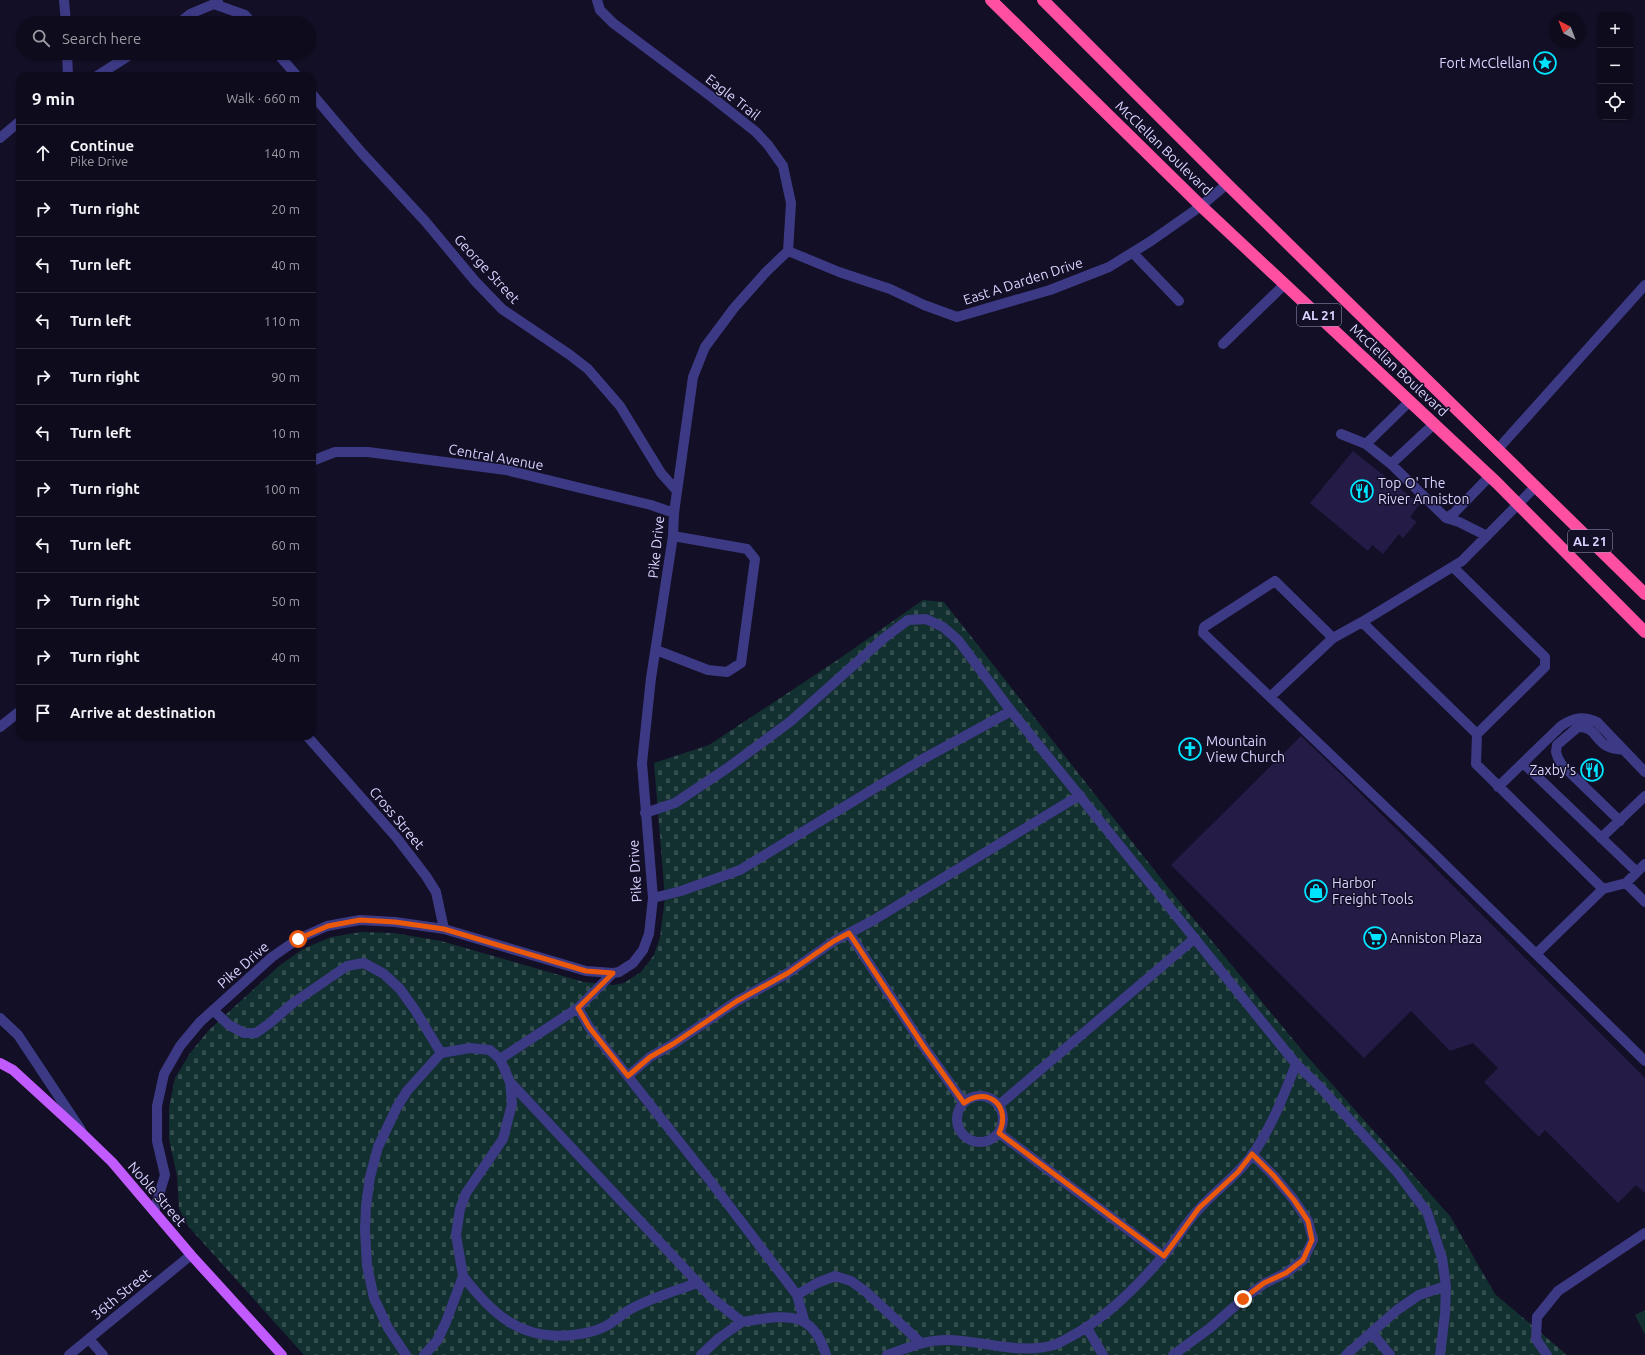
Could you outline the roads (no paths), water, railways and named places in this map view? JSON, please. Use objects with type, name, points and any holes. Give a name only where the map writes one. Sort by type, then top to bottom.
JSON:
[{"type":"highway","name":"McClellan Boulevard","points":[[991,0],[1202,206],[1490,476],[1645,632]]},
{"type":"highway","name":"McClellan Boulevard","points":[[1043,0],[1534,487],[1645,594]]},
{"type":"main road","name":"Noble Street","points":[[0,1063],[13,1070],[112,1162],[191,1254],[282,1355]]},
{"type":"street","points":[[64,0],[65,16]]},
{"type":"street","name":"Eagle Trail","points":[[597,0],[600,10],[613,23],[713,98],[756,132],[768,145],[783,166],[791,203],[788,251]]},
{"type":"street","points":[[188,16],[216,2],[246,16]]},
{"type":"street","points":[[67,60],[68,72]]},
{"type":"street","points":[[103,72],[122,60]]},
{"type":"street","points":[[283,60],[294,72]]},
{"type":"street","name":"George Street","points":[[316,100],[362,153],[425,221],[475,281],[502,309],[570,354],[588,369],[620,406],[660,473],[677,491]]},
{"type":"street","points":[[0,138],[16,124]]},
{"type":"street","name":"East A Darden Drive","points":[[788,251],[838,272],[890,289],[924,305],[957,316],[1050,290],[1109,267],[1133,253],[1202,206],[1227,184]]},
{"type":"street","name":"Pike Drive","points":[[154,1211],[165,1175],[157,1141],[157,1106],[164,1074],[180,1046],[200,1022],[272,957],[298,939],[328,926],[360,920],[395,922],[444,929],[586,971],[613,973],[619,972],[634,963],[643,950],[649,934],[653,898],[642,763],[651,678],[673,536],[674,513],[693,377],[705,347],[734,308],[766,272],[788,251]]},
{"type":"street","points":[[1133,253],[1179,301]]},
{"type":"street","points":[[1223,344],[1285,284]]},
{"type":"street","points":[[1497,450],[1645,285]]},
{"type":"street","points":[[1366,444],[1410,401]]},
{"type":"street","points":[[1391,464],[1434,424]]},
{"type":"street","points":[[1342,434],[1366,444],[1391,464],[1446,518],[1459,522],[1487,536]]},
{"type":"street","name":"Central Avenue","points":[[316,460],[335,452],[368,452],[506,470],[651,505],[674,513]]},
{"type":"street","points":[[1446,518],[1454,513],[1490,476]]},
{"type":"street","points":[[1270,697],[1333,638],[1462,561],[1519,505],[1534,487]]},
{"type":"street","points":[[656,650],[708,670],[727,672],[741,663],[755,559],[747,548],[673,536]]},
{"type":"street","points":[[1453,567],[1546,657],[1545,667],[1477,734],[1476,764],[1603,889]]},
{"type":"street","points":[[1333,638],[1275,580],[1204,627],[1203,633],[1645,1061]]},
{"type":"street","points":[[645,813],[674,803],[738,760],[791,721],[884,638],[908,620],[926,619],[943,627],[958,640],[1011,711],[1296,1064],[1319,1086],[1397,1172],[1427,1212],[1442,1258],[1446,1286],[1445,1314],[1440,1355]]},
{"type":"street","points":[[1362,622],[1477,734]]},
{"type":"street","points":[[653,898],[681,891],[740,870],[923,759],[1011,711]]},
{"type":"street","points":[[0,727],[16,713]]},
{"type":"street","points":[[1498,787],[1561,726],[1569,720],[1579,717],[1597,722],[1645,772]]},
{"type":"street","points":[[1620,821],[1562,765],[1556,752],[1557,745],[1578,727],[1586,727],[1591,730],[1607,746],[1624,750]]},
{"type":"street","name":"Cross Street","points":[[311,740],[396,837],[426,876],[436,892],[444,929]]},
{"type":"street","points":[[1523,763],[1636,872]]},
{"type":"street","points":[[628,1076],[650,1057],[673,1044],[737,1001],[788,973],[834,941],[1080,795]]},
{"type":"street","points":[[1601,838],[1645,796]]},
{"type":"street","points":[[1536,954],[1603,889],[1626,883],[1645,864]]},
{"type":"street","points":[[1626,883],[1645,902]]},
{"type":"street","points":[[849,933],[924,1047],[964,1103]]},
{"type":"street","points":[[999,1105],[1195,938]]},
{"type":"street","points":[[213,1010],[229,1026],[244,1033],[256,1033],[293,1003],[347,966],[364,963],[384,974],[400,989],[415,1010],[440,1053]]},
{"type":"street","points":[[500,1059],[578,1008],[613,973]]},
{"type":"street","points":[[578,1008],[589,1027],[798,1295],[804,1320],[818,1334],[826,1355]]},
{"type":"street","points":[[0,1018],[18,1035],[84,1135]]},
{"type":"street","points":[[406,1355],[388,1328],[374,1298],[367,1266],[365,1230],[366,1206],[370,1177],[378,1147],[391,1120],[407,1091],[440,1053],[470,1048],[490,1050],[500,1059],[510,1082],[512,1104],[503,1139],[466,1193],[460,1209],[456,1235],[463,1276],[479,1298],[494,1312],[517,1326],[541,1335],[561,1336],[583,1334],[604,1327],[630,1310],[658,1297],[697,1283]]},
{"type":"street","points":[[887,1355],[921,1343],[945,1340],[964,1341],[1011,1348],[1037,1349],[1055,1345],[1088,1328],[1128,1293],[1164,1256],[1199,1208],[1238,1172],[1252,1154],[1274,1119],[1296,1064]]},
{"type":"street","points":[[510,1082],[697,1283],[712,1298],[742,1322]]},
{"type":"street","points":[[978,1096],[993,1100],[999,1105],[1004,1119],[999,1133],[994,1138],[979,1143],[965,1137],[960,1131],[957,1116],[964,1103],[971,1098],[978,1096]]},
{"type":"street","points":[[999,1133],[1164,1256]]},
{"type":"street","points":[[1173,1355],[1210,1328],[1264,1283],[1286,1273],[1303,1260],[1312,1240],[1308,1221],[1294,1200],[1274,1176],[1252,1154]]},
{"type":"street","points":[[1547,1355],[1536,1339],[1537,1318],[1558,1291],[1645,1233]]},
{"type":"street","name":"36th Street","points":[[69,1355],[191,1254]]},
{"type":"street","points":[[424,1355],[437,1341],[463,1276]]},
{"type":"street","points":[[798,1295],[817,1283],[835,1276],[851,1281],[865,1291],[921,1343]]},
{"type":"street","points":[[1346,1355],[1397,1310],[1419,1295],[1446,1286]]},
{"type":"street","points":[[701,1355],[719,1338],[742,1322],[779,1316],[804,1320]]},
{"type":"street","points":[[1088,1328],[1103,1355]]},
{"type":"street","points":[[1372,1333],[1390,1355]]},
{"type":"street","points":[[89,1339],[103,1355]]},
{"type":"place","name":"Fort McClellan","points":[[1545,63]]},
{"type":"place","name":"Top O' The River Anniston","points":[[1362,491]]},
{"type":"place","name":"Mountain View Church","points":[[1190,749]]},
{"type":"place","name":"Zaxby's","points":[[1592,770]]},
{"type":"place","name":"Harbor Freight Tools","points":[[1316,891]]},
{"type":"place","name":"Anniston Plaza","points":[[1375,938]]}]
